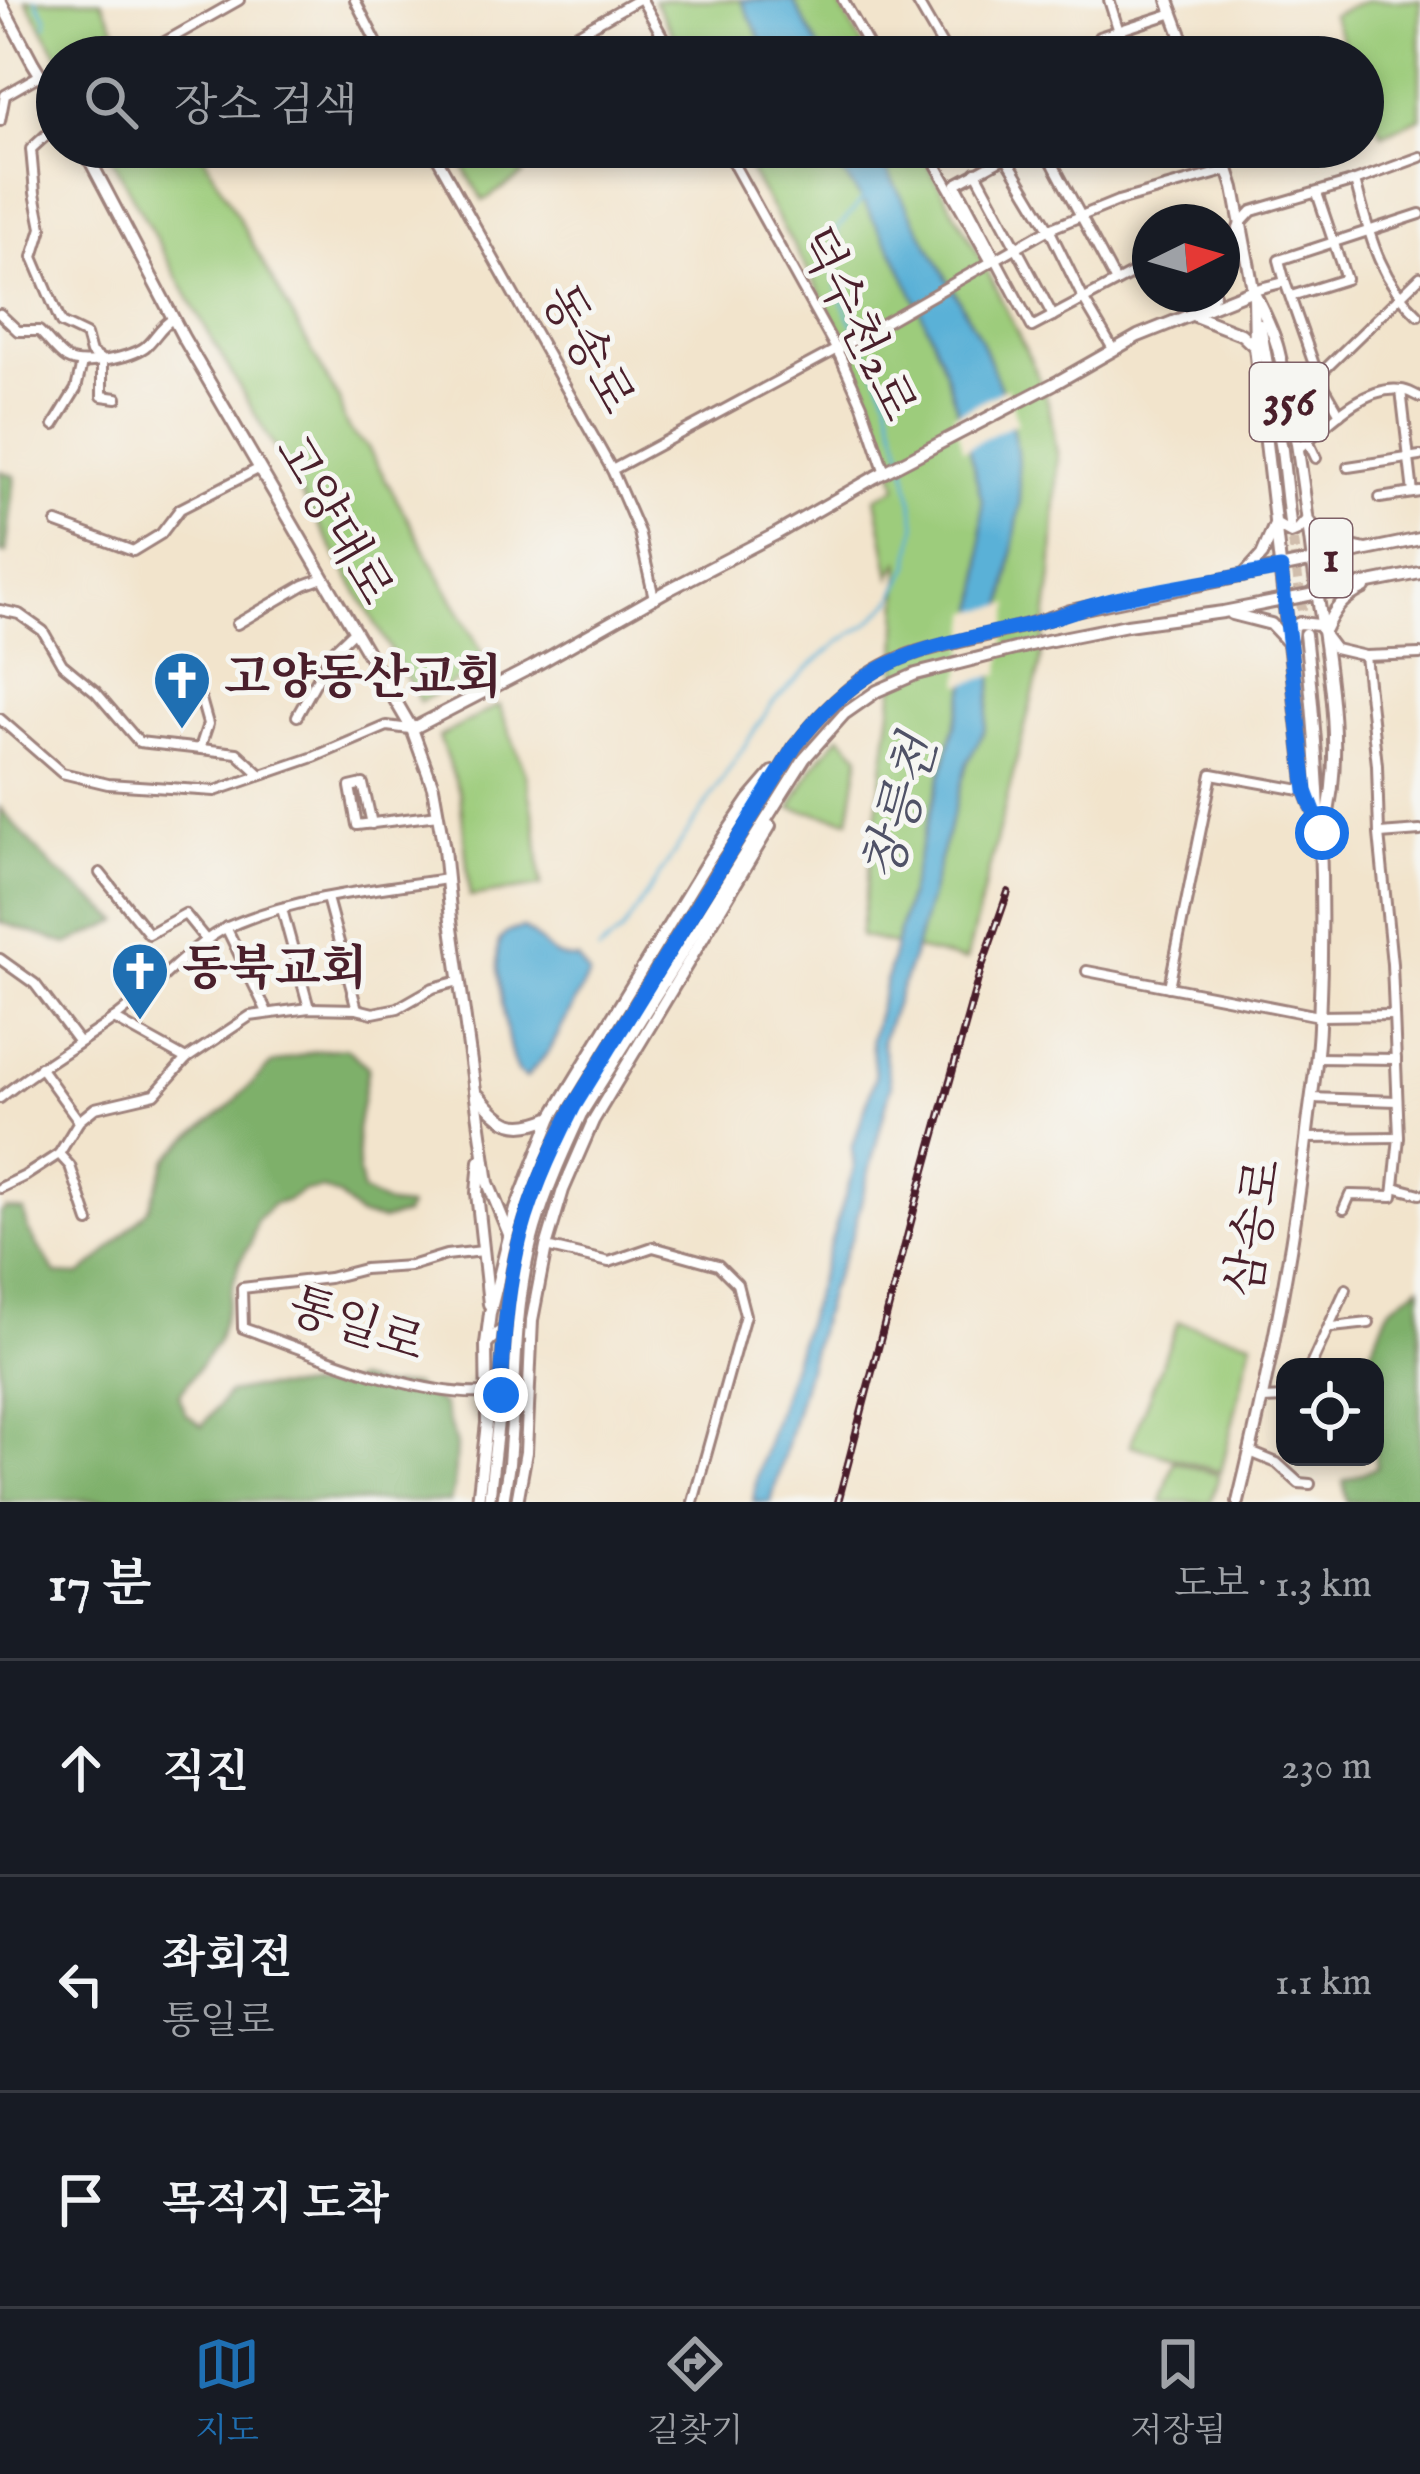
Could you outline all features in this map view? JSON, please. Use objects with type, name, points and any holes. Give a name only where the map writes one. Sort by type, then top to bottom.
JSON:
[{"type":"main road","points":[[1168,0],[1181,36]]},
{"type":"main road","points":[[0,1],[36,67]]},
{"type":"main road","name":"고양대로","points":[[93,168],[173,319],[412,729],[438,815],[488,1184],[508,1234]]},
{"type":"main road","name":"356","points":[[1228,170],[1253,290],[1255,347],[1291,647]]},
{"type":"main road","points":[[412,729],[1114,350],[1253,290],[1290,523]]},
{"type":"main road","name":"356","points":[[1253,290],[1277,345],[1303,445],[1307,520],[1324,632]]},
{"type":"main road","points":[[1194,316],[1198,312]]},
{"type":"main road","points":[[1194,316],[1241,334],[1255,347]]},
{"type":"main road","points":[[1242,577],[1267,546],[1275,524],[1291,532],[1307,520],[1337,544],[1368,551]]},
{"type":"main road","name":"1","points":[[489,1502],[505,1324],[517,1251],[547,1163],[795,746],[813,724],[852,686],[917,652],[1117,599],[1420,539]]},
{"type":"main road","name":"1","points":[[503,1502],[524,1275],[544,1199],[578,1110],[804,759],[844,714],[877,691],[916,674],[1042,642],[1420,573]]},
{"type":"main road","points":[[1322,833],[1334,792],[1324,632],[1335,608],[1347,596],[1374,583]]},
{"type":"main road","points":[[1223,612],[1271,624],[1291,647]]},
{"type":"main road","points":[[1322,833],[1306,791],[1291,647],[1293,626],[1318,625],[1324,632]]},
{"type":"main road","name":"삼송로","points":[[1238,1502],[1285,1283],[1316,1058],[1322,833],[1305,634]]},
{"type":"main road","points":[[478,1502],[490,1313],[508,1234],[552,1117],[709,859],[749,800],[795,746]]},
{"type":"main road","points":[[517,1502],[526,1452],[532,1319],[563,1190],[592,1121],[741,879],[804,759]]},
{"type":"main road","points":[[477,1094],[493,1113],[519,1126],[552,1117]]},
{"type":"main road","points":[[482,1146],[477,1193],[490,1313]]},
{"type":"main road","points":[[508,1234],[546,1247]]},
{"type":"main road","points":[[486,1343],[504,1329],[521,1332],[531,1341]]},
{"type":"street","points":[[175,36],[239,0]]},
{"type":"street","points":[[355,0],[373,36]]},
{"type":"street","points":[[575,36],[640,0],[661,36]]},
{"type":"street","points":[[843,0],[863,36]]},
{"type":"street","points":[[916,0],[937,36]]},
{"type":"street","points":[[1109,0],[1120,36]]},
{"type":"street","points":[[1101,36],[1173,13]]},
{"type":"street","points":[[0,121],[5,95],[36,76]]},
{"type":"street","points":[[36,143],[31,148],[43,228],[33,257],[61,322],[86,335],[91,353],[102,360]]},
{"type":"street","points":[[1241,223],[1252,211],[1420,157]]},
{"type":"street","name":"동송로","points":[[443,168],[612,470],[639,532],[654,598]]},
{"type":"street","name":"덕수천2로","points":[[736,168],[837,349],[885,472]]},
{"type":"street","points":[[939,168],[1032,327],[1132,274]]},
{"type":"street","points":[[985,168],[956,184],[994,260]]},
{"type":"street","points":[[1012,168],[1114,350]]},
{"type":"street","points":[[1055,168],[1116,283]]},
{"type":"street","points":[[612,470],[1049,230],[1118,201],[1228,170]]},
{"type":"street","points":[[976,172],[1053,316]]},
{"type":"street","points":[[1355,181],[1386,278],[1418,315]]},
{"type":"street","points":[[1291,296],[1347,282],[1317,193]]},
{"type":"street","points":[[1340,414],[1318,376],[1279,260],[1420,214]]},
{"type":"street","points":[[1318,376],[1416,288],[1420,278]]},
{"type":"street","points":[[1253,290],[1285,282]]},
{"type":"street","points":[[0,314],[18,331],[39,331],[66,358],[82,363],[124,357],[146,346],[173,319]]},
{"type":"street","points":[[102,360],[102,396],[117,398]]},
{"type":"street","points":[[54,425],[76,389],[82,363]]},
{"type":"street","points":[[1316,458],[1303,445],[1371,394],[1401,390],[1420,397]]},
{"type":"street","points":[[1381,498],[1417,492],[1401,390]]},
{"type":"street","points":[[1348,467],[1414,457]]},
{"type":"street","points":[[57,523],[133,551],[161,535],[180,509],[260,468]]},
{"type":"street","points":[[236,624],[324,577]]},
{"type":"street","points":[[0,610],[19,614],[43,631],[62,664],[96,692],[139,742],[237,753],[260,774]]},
{"type":"street","points":[[296,716],[333,651],[355,630]]},
{"type":"street","points":[[1324,632],[1335,649],[1365,656],[1420,654]]},
{"type":"street","points":[[1326,660],[1335,649]]},
{"type":"street","points":[[1344,1209],[1350,1195],[1393,1196],[1399,1137],[1377,765],[1365,656]]},
{"type":"street","points":[[200,748],[208,724],[201,699]]},
{"type":"street","points":[[0,719],[62,773],[108,784],[214,791],[387,726],[412,729]]},
{"type":"street","points":[[1169,987],[1212,774],[1306,791]]},
{"type":"street","points":[[372,824],[363,784],[350,787],[358,826],[438,815]]},
{"type":"street","points":[[1379,834],[1420,831]]},
{"type":"street","points":[[100,873],[149,934],[184,914],[207,941]]},
{"type":"street","points":[[0,1098],[114,1019],[226,927],[327,898],[447,880]]},
{"type":"street","points":[[327,898],[358,1009]]},
{"type":"street","points":[[281,910],[309,1009]]},
{"type":"street","points":[[226,927],[266,1012]]},
{"type":"street","points":[[0,959],[34,984],[78,1042]]},
{"type":"street","points":[[1087,971],[1319,1016],[1394,1015]]},
{"type":"street","points":[[0,1188],[59,1154],[79,1120],[95,1108],[154,1094],[186,1059],[250,1016],[309,1009],[373,1013],[398,1008],[433,988],[460,981]]},
{"type":"street","points":[[114,1019],[186,1059]]},
{"type":"street","points":[[1316,1058],[1396,1059]]},
{"type":"street","points":[[40,1067],[79,1120]]},
{"type":"street","name":"삼송로","points":[[1311,1098],[1397,1101]]},
{"type":"street","name":"삼송로","points":[[1307,1138],[1399,1137]]},
{"type":"street","points":[[59,1154],[70,1166],[89,1222]]},
{"type":"street","points":[[1394,1187],[1420,1194]]},
{"type":"street","points":[[546,1247],[609,1262],[653,1247],[718,1265],[737,1284],[745,1315],[693,1502]]},
{"type":"street","name":"통일로","points":[[483,1252],[242,1288],[243,1328],[420,1386],[488,1393]]},
{"type":"street","name":"삼송로","points":[[1315,1358],[1346,1289]]},
{"type":"street","points":[[1331,1328],[1369,1323]]},
{"type":"street","points":[[1263,1400],[1276,1399]]},
{"type":"street","points":[[1250,1452],[1277,1463],[1299,1483],[1310,1484]]},
{"type":"green space","points":[[26,0],[101,0],[120,36],[47,36]]},
{"type":"green space","points":[[654,0],[837,0],[857,36],[674,36]]},
{"type":"green space","points":[[1368,0],[1420,0],[1420,118],[1384,133],[1384,36],[1341,36],[1332,15]]},
{"type":"green space","points":[[118,168],[211,168],[339,400],[347,426],[367,446],[488,663],[420,702]]},
{"type":"green space","points":[[464,168],[519,168],[523,175],[483,201]]},
{"type":"green space","points":[[748,168],[930,168],[985,266],[1049,406],[1058,460],[1052,575],[1040,667],[966,961],[860,936],[897,666],[900,560],[891,577],[876,498],[897,487],[871,398],[807,269]]},
{"type":"green space","points":[[0,471],[15,476],[6,553],[0,553]]},
{"type":"green space","points":[[499,705],[526,774],[541,886],[470,897],[460,794],[439,737]]},
{"type":"green space","points":[[840,735],[860,755],[849,820],[791,808],[813,767]]},
{"type":"green space","points":[[0,808],[53,868],[120,921],[67,944],[0,922]]},
{"type":"green space","points":[[346,1048],[368,1067],[357,1131],[363,1192],[390,1205],[408,1207],[405,1215],[382,1220],[359,1216],[339,1196],[323,1189],[303,1191],[273,1204],[257,1220],[239,1263],[217,1342],[179,1395],[186,1414],[202,1426],[228,1393],[254,1388],[340,1387],[356,1380],[380,1387],[412,1385],[443,1405],[456,1445],[450,1502],[0,1502],[0,1213],[24,1211],[28,1230],[56,1274],[80,1275],[149,1208],[167,1160],[271,1064],[314,1051]]},
{"type":"green space","points":[[1420,1284],[1420,1502],[1347,1502],[1343,1481],[1384,1466],[1384,1358],[1367,1358],[1390,1308]]},
{"type":"green space","points":[[1178,1322],[1252,1341],[1221,1472],[1130,1445]]},
{"type":"green space","points":[[1174,1461],[1219,1475],[1211,1502],[1161,1502]]},
{"type":"water","points":[[741,0],[793,0],[813,36],[759,36]]},
{"type":"water","points":[[840,168],[886,168],[979,336],[1007,403],[1017,451],[1020,504],[985,729],[967,763],[914,953],[882,1041],[891,1086],[852,1237],[829,1291],[771,1502],[753,1502],[757,1475],[854,1168],[852,1149],[875,1077],[871,1039],[967,682],[981,582],[982,501],[963,427],[940,356],[897,259]]},
{"type":"water","points":[[523,928],[553,954],[578,959],[589,975],[550,1050],[526,1078],[517,1071],[511,1054],[498,951],[503,936]]},
{"type":"pier","points":[[1007,387],[1017,422],[963,450],[953,415]]},
{"type":"pier","points":[[1011,604],[1000,674],[960,685],[971,612]]},
{"type":"waterway","points":[[36,0],[46,26]]},
{"type":"waterway","points":[[598,952],[622,932],[774,701],[892,601],[910,564],[916,523],[904,459],[885,391],[842,302],[835,275],[837,229],[863,199]]},
{"type":"tunnel","points":[[1291,526],[1305,632]]},
{"type":"railway","points":[[838,1502],[980,972],[1008,892]]},
{"type":"place","name":"고양동산교회","points":[[182,731]]},
{"type":"place","name":"동북교회","points":[[140,1022]]},
{"type":"route","points":[[501,1395],[505,1324],[517,1251],[534,1196],[574,1106],[795,746],[852,686],[917,652],[1117,599],[1281,569],[1306,791],[1322,833]]},
{"type":"water label","name":"창릉천","points":[[903,809]]}]
